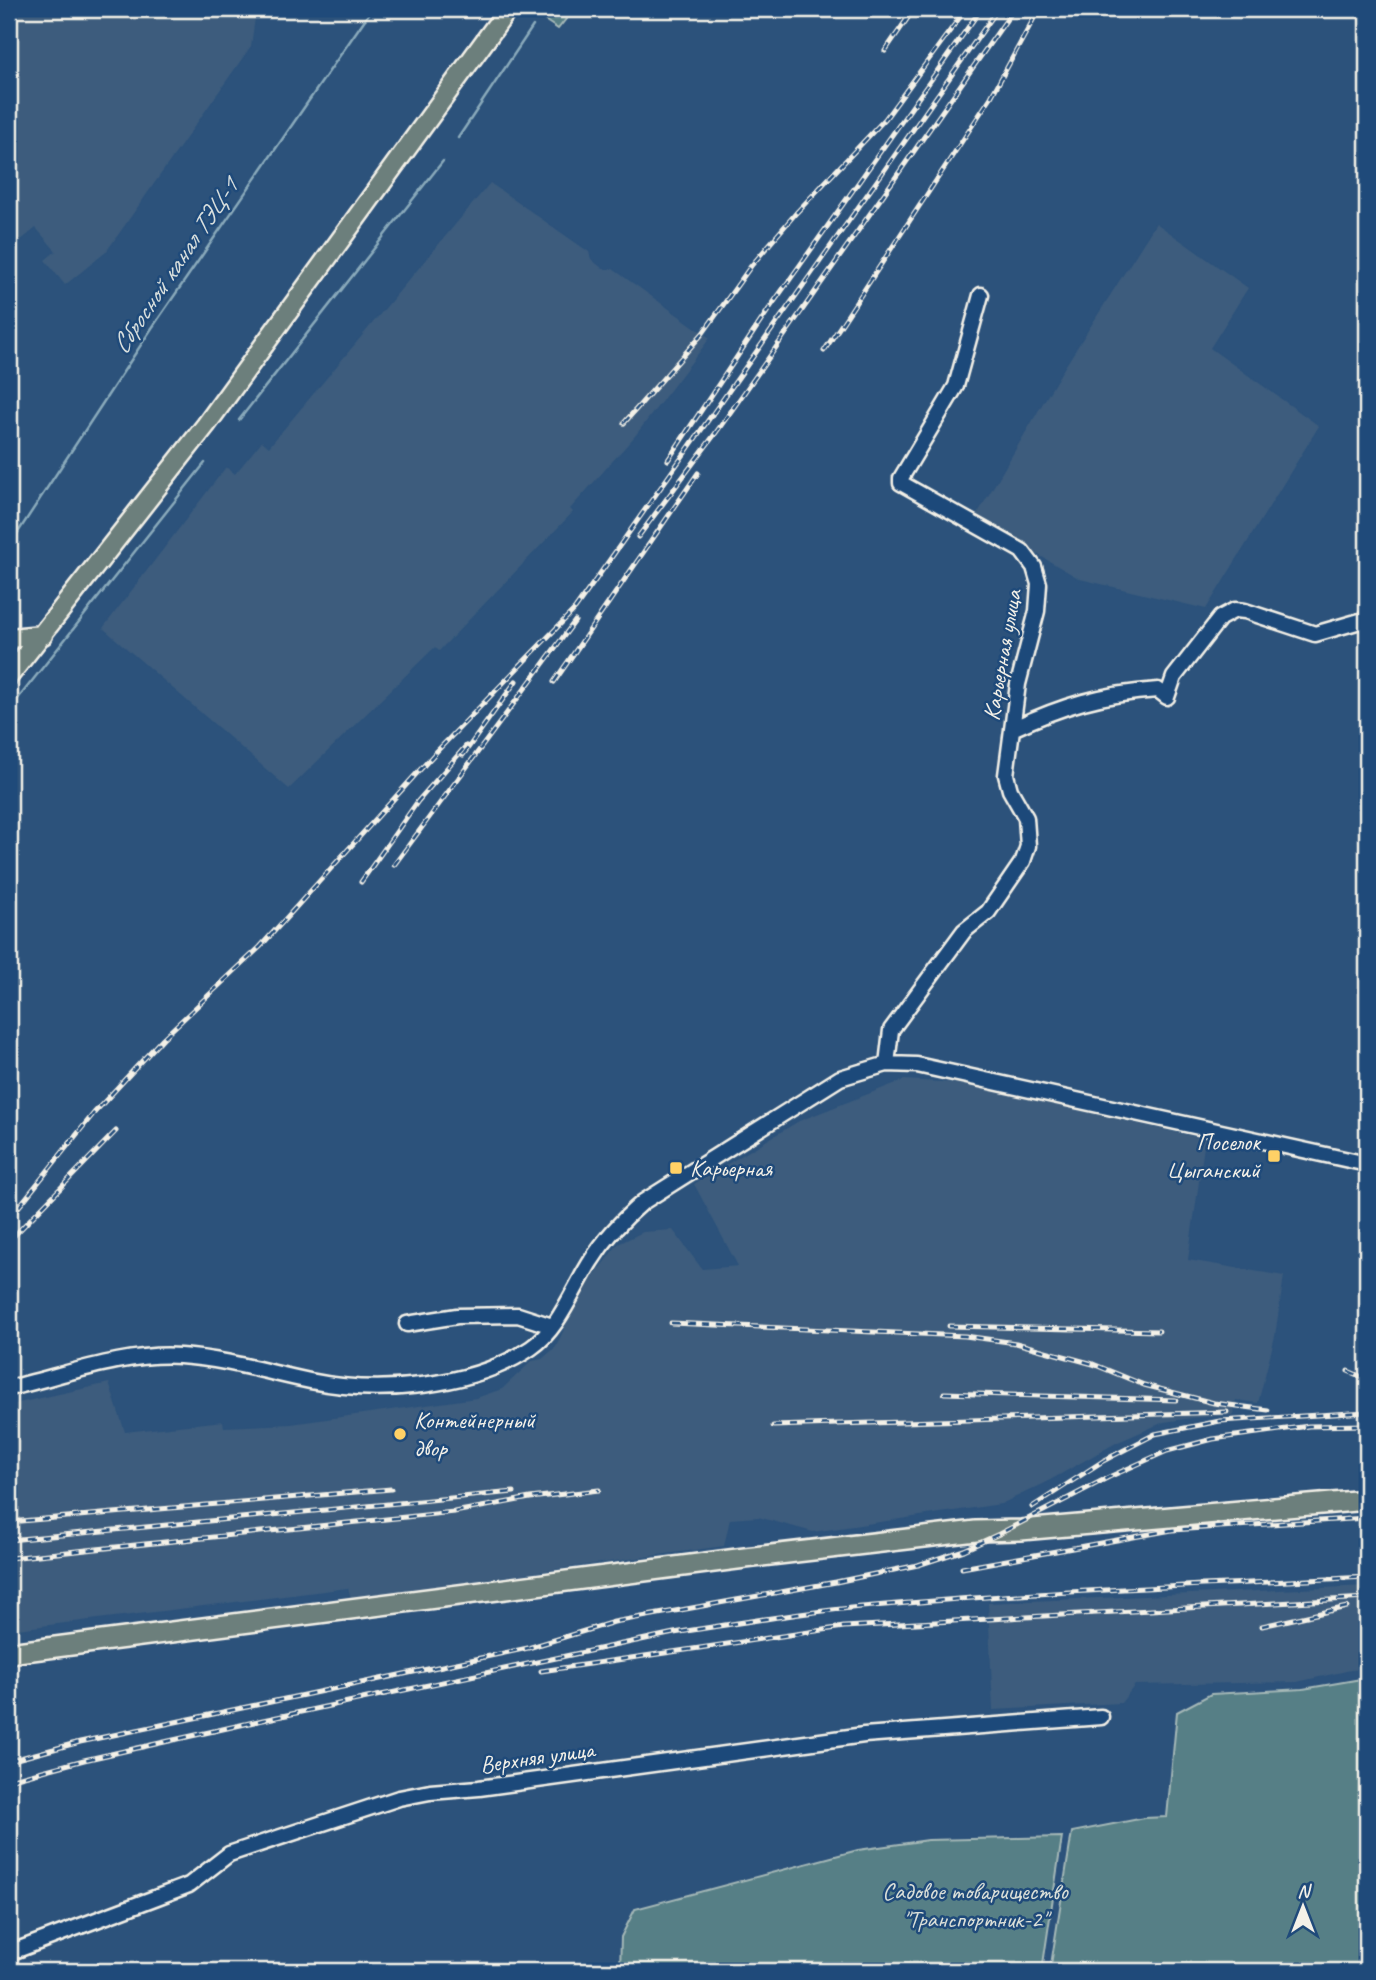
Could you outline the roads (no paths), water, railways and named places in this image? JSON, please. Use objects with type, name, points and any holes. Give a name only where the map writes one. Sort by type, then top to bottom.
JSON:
[{"type":"highway","points":[[9,1653],[745,1558],[976,1531],[1021,1530],[1367,1500]]},
{"type":"main road","points":[[9,676],[206,425],[508,9]]},
{"type":"main road","points":[[9,638],[43,635]]},
{"type":"street","name":"Карьерная улица","points":[[887,1064],[891,1030],[964,931],[988,912],[1023,861],[1028,846],[1026,818],[1010,790],[1006,775],[1018,684],[1037,611],[1039,584],[1034,567],[1022,551],[901,483],[901,478],[956,386],[982,295]]},
{"type":"street","points":[[1012,729],[1054,709],[1103,696],[1158,690],[1167,697],[1174,677],[1220,618],[1235,610],[1315,634],[1367,620]]},
{"type":"street","points":[[9,1388],[155,1356],[217,1361],[310,1381],[358,1387],[453,1381],[497,1366],[533,1347],[552,1326],[615,1226],[643,1202],[840,1078],[887,1064],[917,1065],[1367,1164]]},
{"type":"street","points":[[407,1324],[457,1316],[518,1315],[552,1326]]},
{"type":"street","name":"Верхняя улица","points":[[9,1953],[189,1885],[229,1854],[399,1798],[864,1735],[1101,1717]]},
{"type":"waterway","name":"Сбросной канал ТЭЦ-1","points":[[9,546],[152,328],[372,9]]},
{"type":"waterway","points":[[458,138],[533,26]]},
{"type":"waterway","points":[[239,420],[443,161]]},
{"type":"waterway","points":[[9,710],[205,463]]},
{"type":"railway","points":[[885,51],[914,9]]},
{"type":"railway","points":[[624,423],[703,333],[751,266],[796,213],[885,119],[966,9]]},
{"type":"railway","points":[[668,460],[769,309],[981,9]]},
{"type":"railway","points":[[9,1219],[94,1113],[163,1038],[260,947],[437,751],[575,609],[998,9]]},
{"type":"railway","points":[[638,537],[715,434],[1014,9]]},
{"type":"railway","points":[[824,351],[991,97],[1039,9]]},
{"type":"railway","points":[[554,682],[698,473]]},
{"type":"railway","points":[[394,865],[575,621]]},
{"type":"railway","points":[[463,755],[516,681]]},
{"type":"railway","points":[[361,882],[418,801],[466,746]]},
{"type":"railway","points":[[9,1241],[116,1131]]},
{"type":"railway","points":[[671,1323],[965,1336],[1016,1343],[1093,1364],[1144,1385],[1214,1403],[1268,1410]]},
{"type":"railway","points":[[949,1326],[1159,1331]]},
{"type":"railway","points":[[1348,1371],[1367,1379]]},
{"type":"railway","points":[[944,1393],[1176,1400]]},
{"type":"railway","points":[[773,1426],[1227,1412]]},
{"type":"railway","points":[[1032,1507],[1103,1461],[1155,1434],[1220,1421],[1367,1412]]},
{"type":"railway","points":[[9,1761],[80,1742],[528,1648],[614,1622],[918,1565],[964,1550],[999,1534],[1109,1477],[1167,1451],[1213,1439],[1309,1426],[1367,1425]]},
{"type":"railway","points":[[9,1522],[391,1489]]},
{"type":"railway","points":[[9,1558],[454,1512],[530,1498],[599,1490]]},
{"type":"railway","points":[[9,1540],[514,1492]]},
{"type":"railway","points":[[962,1568],[1172,1530],[1367,1518]]},
{"type":"railway","points":[[9,1780],[84,1760],[263,1720],[674,1633],[774,1618],[849,1608],[997,1596],[1367,1577]]},
{"type":"railway","points":[[541,1671],[844,1627],[1367,1598]]},
{"type":"railway","points":[[1262,1626],[1347,1607]]},
{"type":"place","name":"Поселок Цыганский","points":[[1274,1156]]},
{"type":"place","name":"Карьерная","points":[[676,1168]]},
{"type":"place","name":"Контейнерный двор","points":[[400,1434]]},
{"type":"park label","name":"Садовое товарищество \"Транспортник-2\"","points":[[975,1905]]}]
